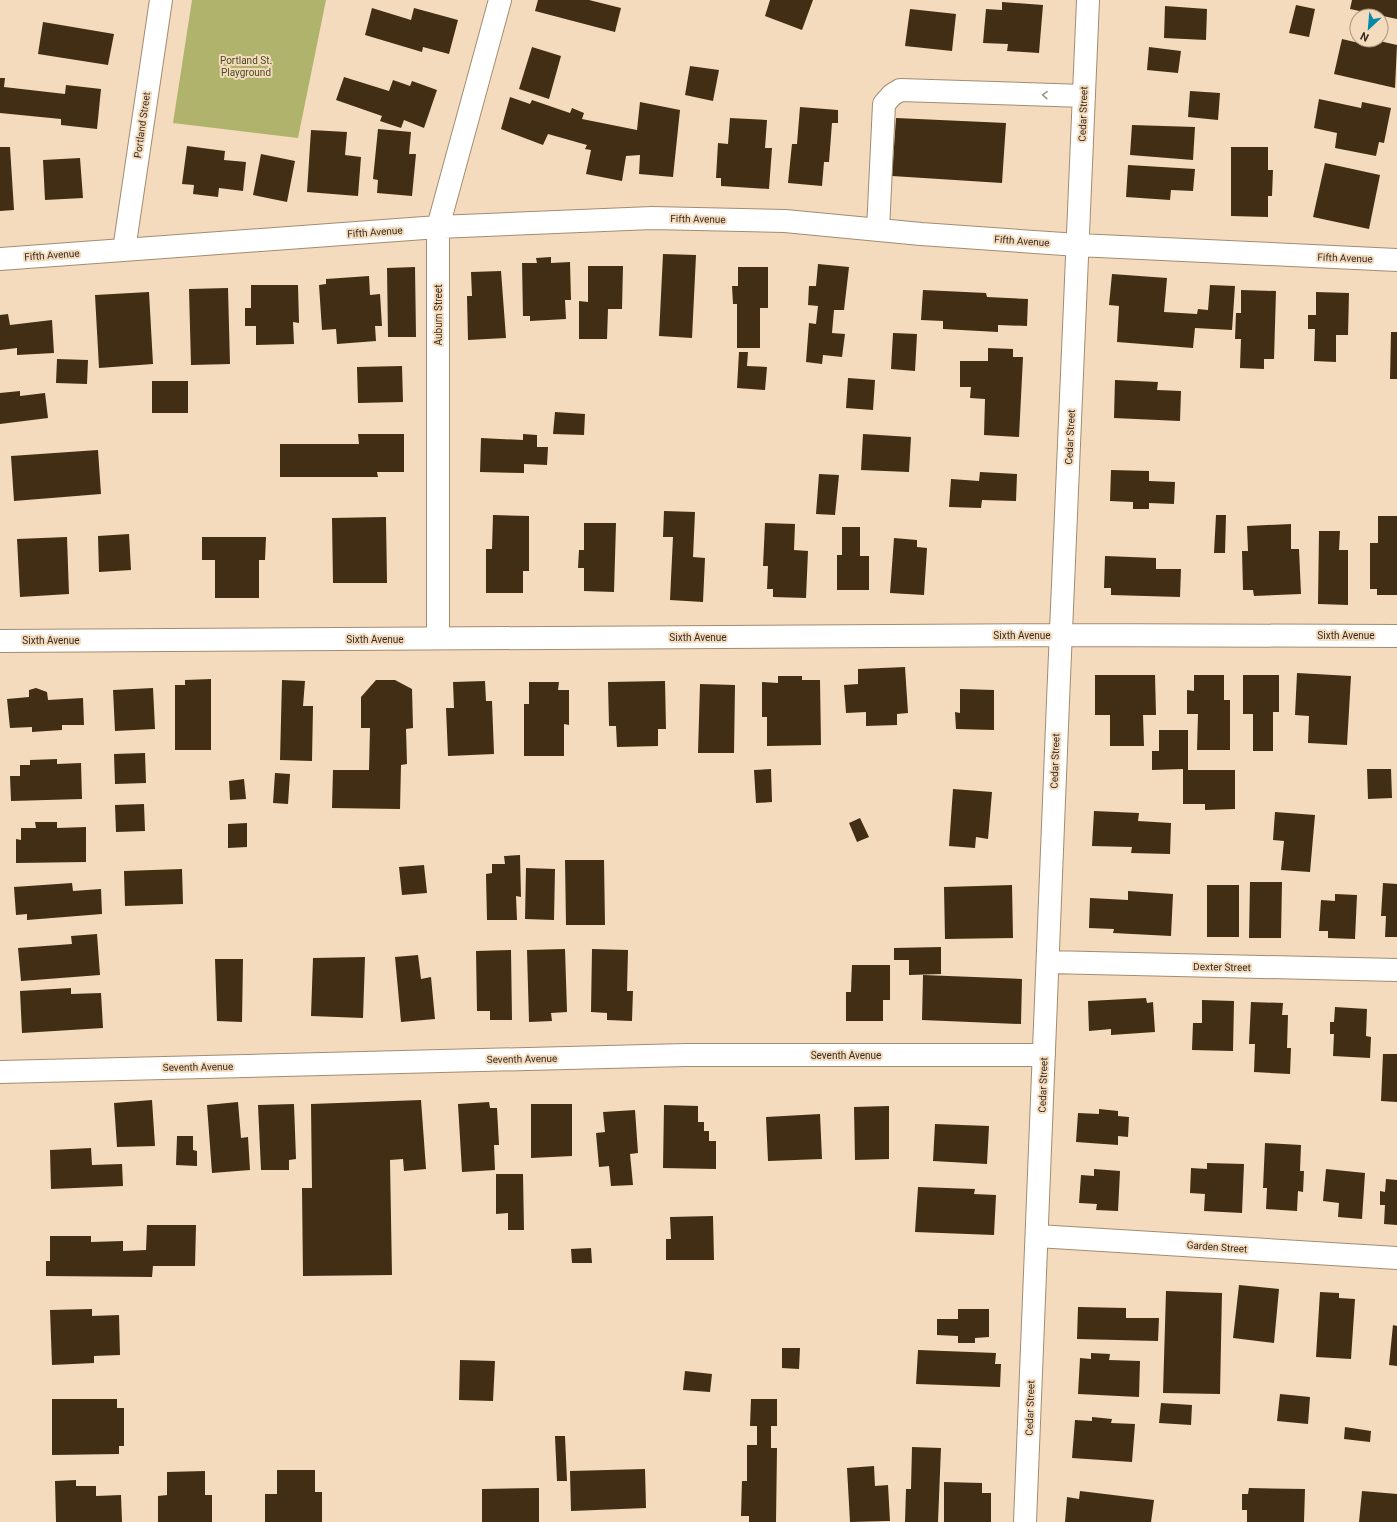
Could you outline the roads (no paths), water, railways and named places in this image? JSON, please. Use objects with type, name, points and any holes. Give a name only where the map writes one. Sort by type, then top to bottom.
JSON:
[{"type":"street","name":"Portland Street","points":[[124,250],[161,0]]},
{"type":"street","name":"Auburn Street","points":[[438,638],[438,227],[500,0]]},
{"type":"street","name":"Cedar Street","points":[[1026,1522],[1088,0]]},
{"type":"street","points":[[878,230],[884,104],[900,90],[1084,96]]},
{"type":"street","name":"Fifth Avenue","points":[[0,259],[438,227],[652,218],[785,221],[878,230],[1078,245],[1397,260]]},
{"type":"street","name":"Sixth Avenue","points":[[0,641],[1061,635],[1397,636]]},
{"type":"street","name":"Dexter Street","points":[[1048,962],[1397,970]]},
{"type":"street","name":"Seventh Avenue","points":[[0,1072],[686,1055],[1044,1055]]},
{"type":"street","name":"Garden Street","points":[[1037,1236],[1397,1258]]},
{"type":"park label","name":"Portland St. Playground","points":[[246,66]]}]
